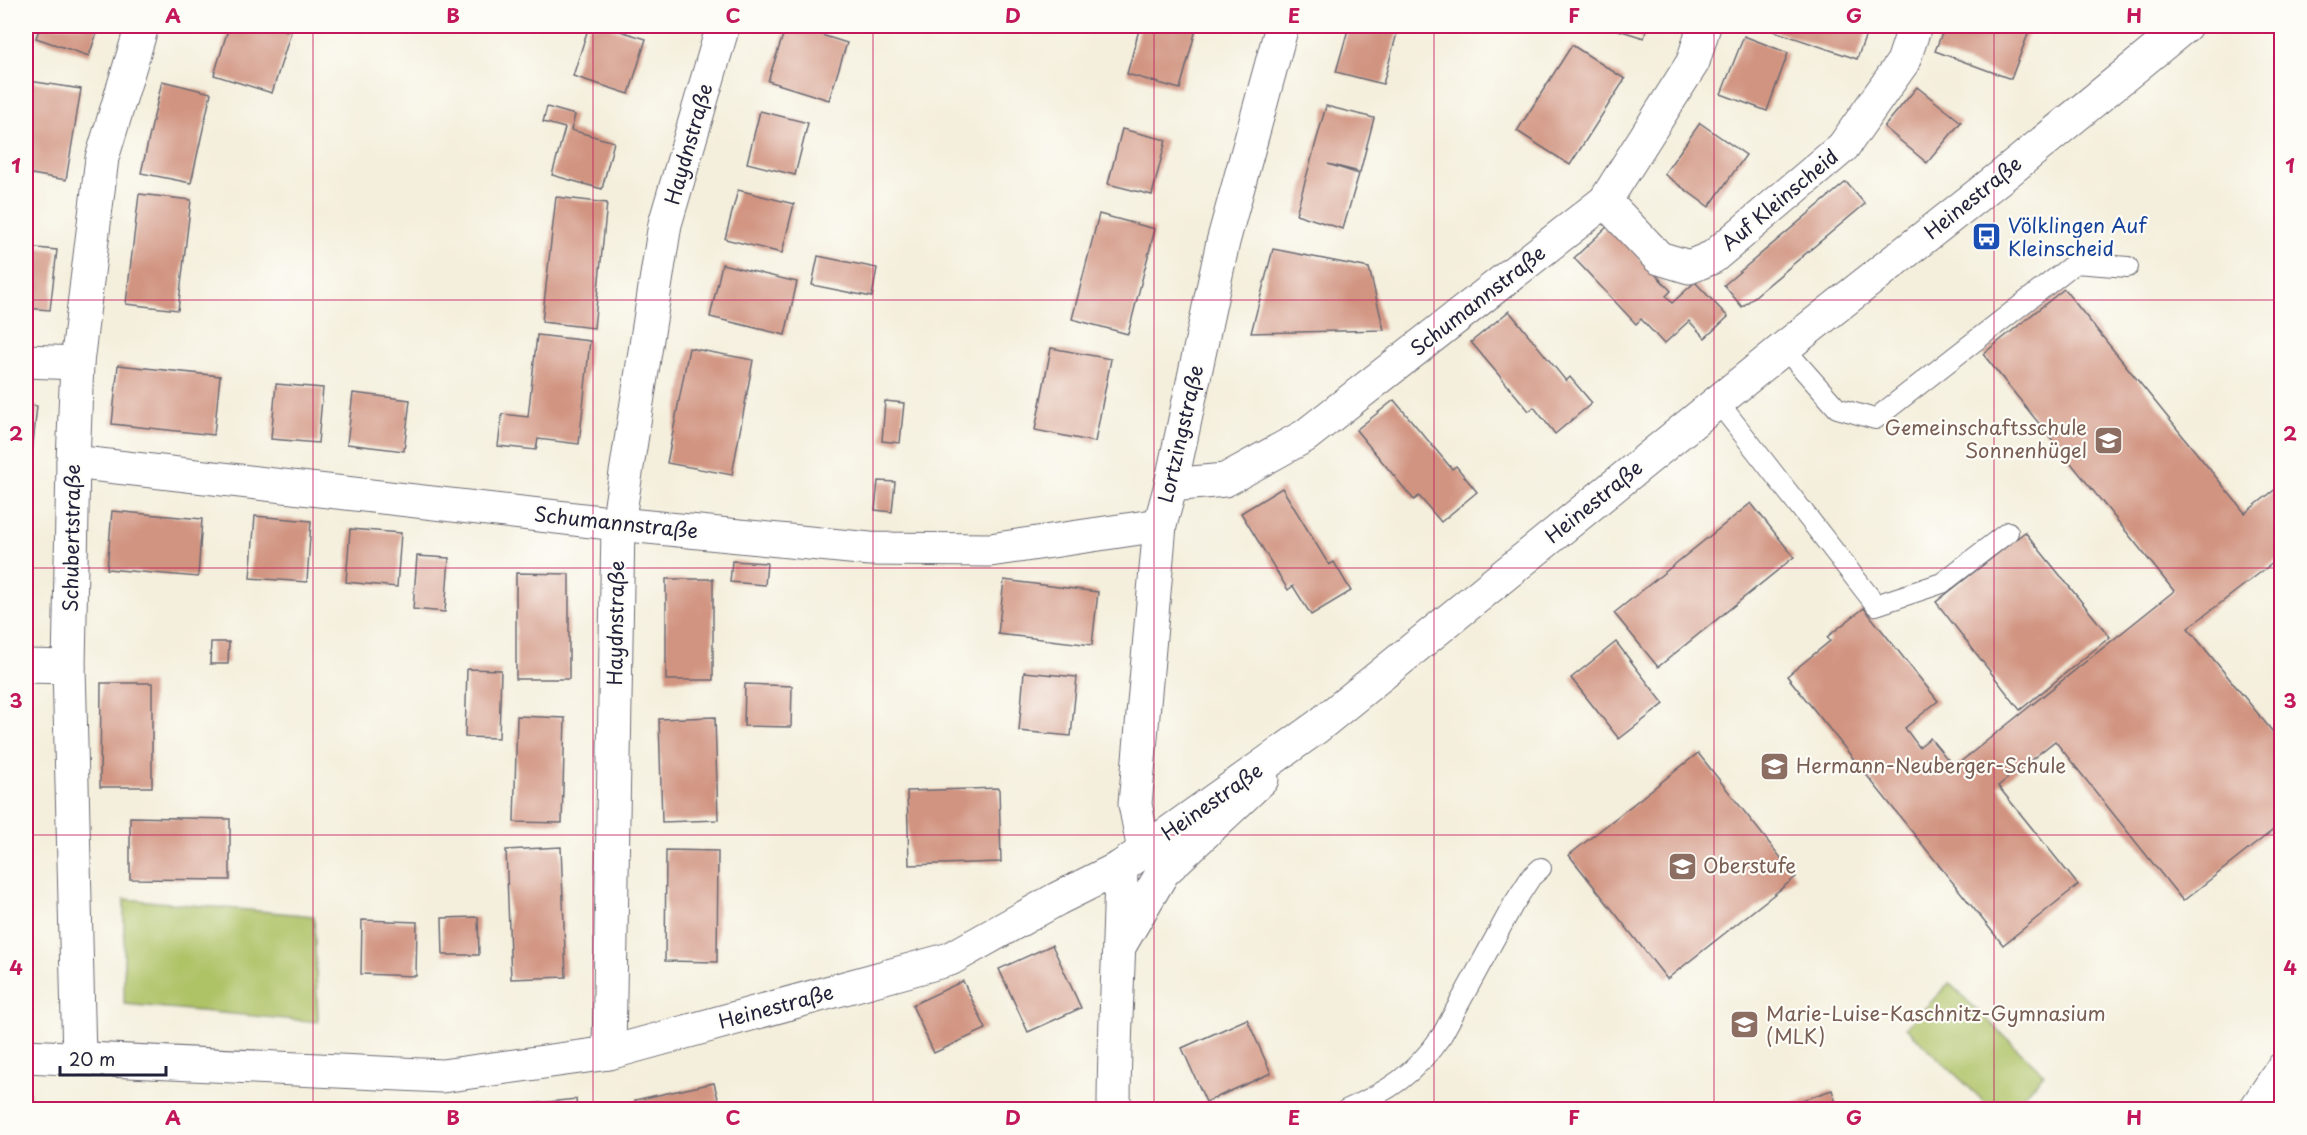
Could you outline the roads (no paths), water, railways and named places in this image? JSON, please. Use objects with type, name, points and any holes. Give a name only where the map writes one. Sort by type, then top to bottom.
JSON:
[{"type":"street","name":"Schubertstraße","points":[[79,1057],[69,667],[77,363],[102,158],[142,26]]},
{"type":"street","name":"Haydnstraße","points":[[609,1053],[618,524],[665,224],[723,26]]},
{"type":"street","name":"Lortzingstraße","points":[[1114,1110],[1114,1030],[1120,945],[1132,859],[1160,525],[1171,485],[1224,242],[1282,26]]},
{"type":"street","name":"Schumannstraße","points":[[1171,485],[1225,480],[1305,436],[1605,201],[1693,62],[1704,26]]},
{"type":"street","name":"Auf Kleinscheid","points":[[1605,201],[1659,258],[1689,267],[1713,257],[1844,147],[1903,62],[1915,26]]},
{"type":"street","name":"Heinestraße","points":[[26,1056],[442,1076],[609,1053],[950,959],[1132,859],[1317,727],[2185,26]]},
{"type":"street","points":[[26,361],[77,363]]},
{"type":"street","name":"Schumannstraße","points":[[73,462],[618,524],[870,549],[990,550],[1160,525]]},
{"type":"street","points":[[26,666],[69,667]]},
{"type":"street","name":"Lortzingstraße","points":[[1120,945],[1163,872],[1317,727]]},
{"type":"street","points":[[2255,1110],[2282,1069]]},
{"type":"lane","points":[[1784,348],[1837,408],[1875,419],[2075,263],[2128,267]]},
{"type":"lane","points":[[1718,402],[1876,605],[1942,583],[2008,532]]},
{"type":"lane","points":[[1346,1110],[1404,1079],[1430,1052],[1442,1035],[1513,905],[1531,877],[1541,868]]},
{"type":"place","name":"Völklingen Auf Kleinscheid","points":[[1987,237]]},
{"type":"place","name":"Gemeinschaftsschule Sonnenhügel","points":[[2108,440]]},
{"type":"place","name":"Hermann-Neuberger-Schule","points":[[1775,766]]},
{"type":"place","name":"Oberstufe","points":[[1682,866]]},
{"type":"place","name":"Marie-Luise-Kaschnitz-Gymnasium (MLK)","points":[[1745,1025]]}]
